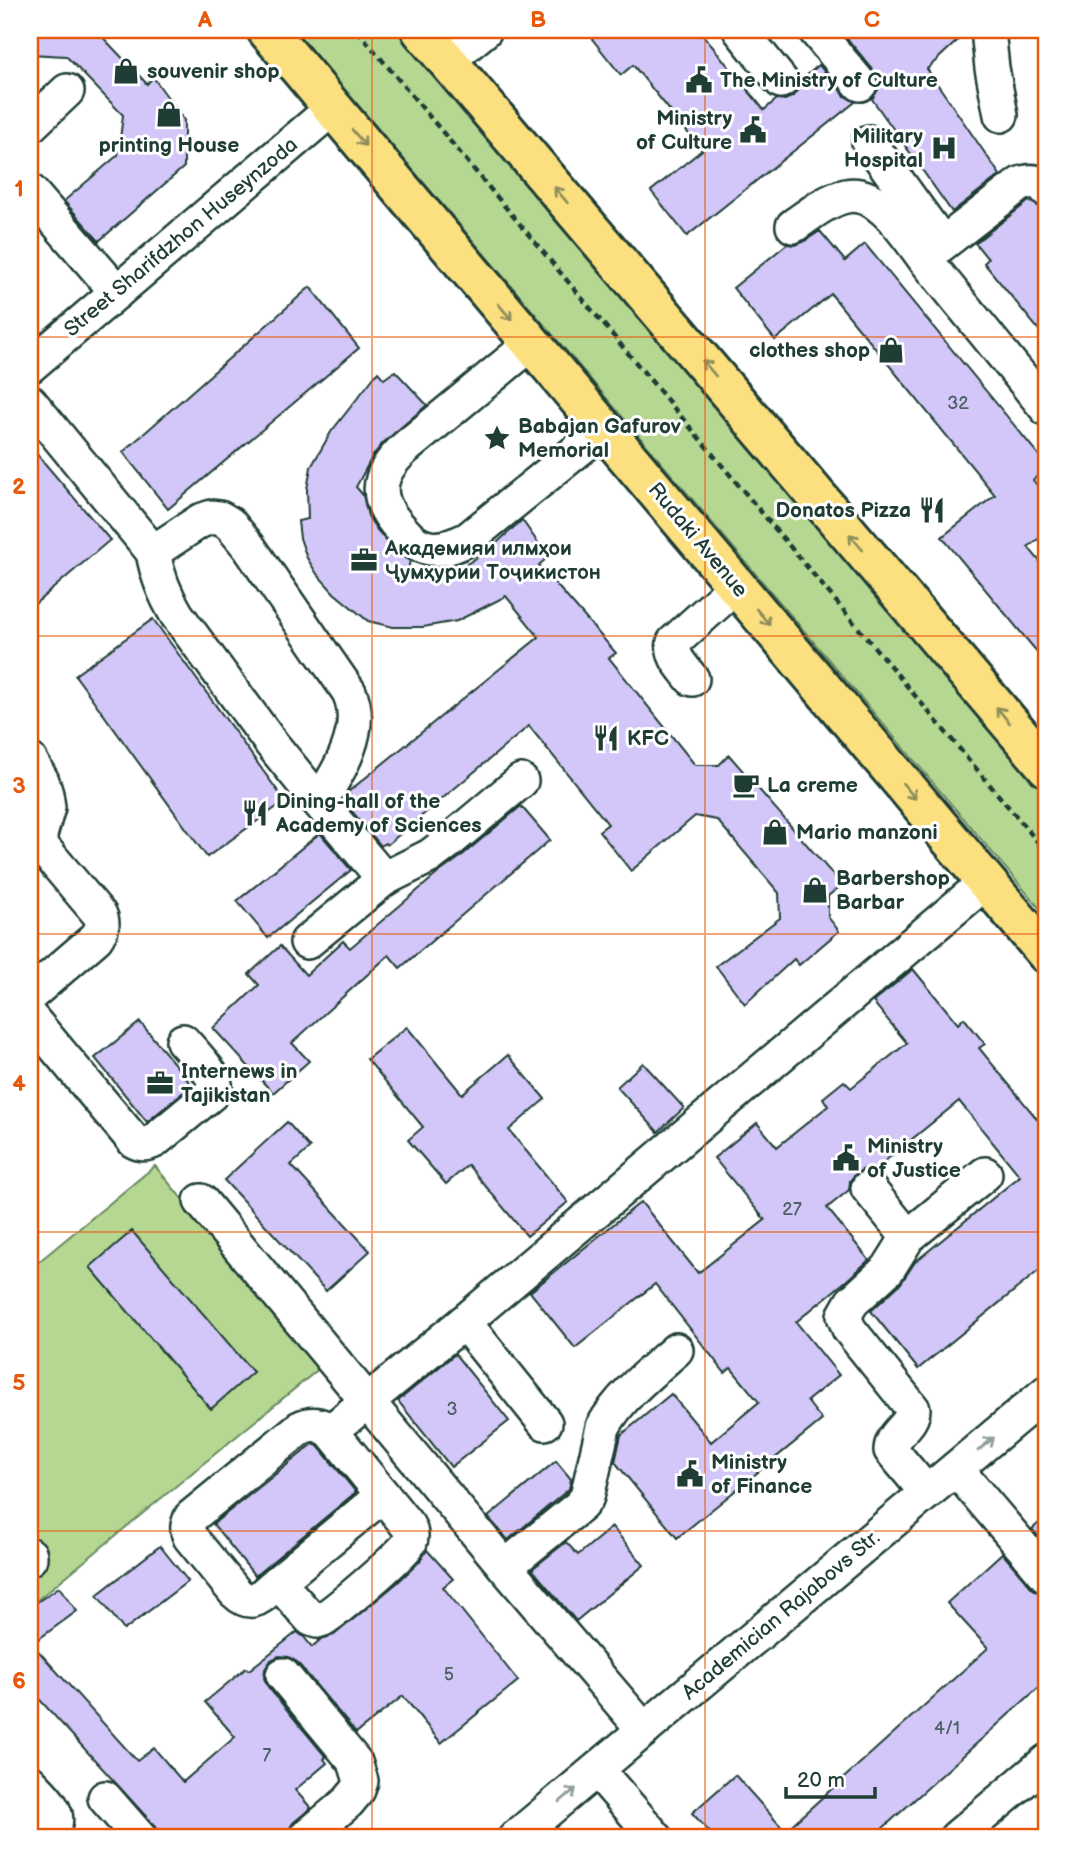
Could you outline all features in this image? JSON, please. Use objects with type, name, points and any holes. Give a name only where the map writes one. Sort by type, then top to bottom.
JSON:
[{"type":"highway","name":"Rudaki Avenue","points":[[267,30],[1047,954]]},
{"type":"highway","points":[[421,30],[1047,767]]},
{"type":"street","points":[[447,61],[485,30]]},
{"type":"street","points":[[740,30],[781,81]]},
{"type":"street","points":[[815,30],[860,84]]},
{"type":"street","points":[[988,30],[1002,115]]},
{"type":"street","points":[[30,126],[67,91]]},
{"type":"street","name":"Street Sharifdzhon Huseynzoda","points":[[30,366],[333,108]]},
{"type":"street","points":[[869,142],[933,251],[1047,409]]},
{"type":"street","points":[[933,251],[1020,184],[1036,181],[1047,190]]},
{"type":"street","points":[[793,226],[836,199],[857,195],[877,203],[933,251]]},
{"type":"street","points":[[33,201],[117,292]]},
{"type":"street","points":[[532,343],[389,464],[382,482],[382,502],[396,524],[418,544],[439,549],[453,546],[479,531],[604,429]]},
{"type":"street","points":[[30,402],[153,552],[165,595],[177,615],[271,743],[384,879]]},
{"type":"street","points":[[153,552],[200,521],[212,517],[230,524],[249,547],[349,692],[355,713],[348,747],[334,780],[319,802]]},
{"type":"street","points":[[692,679],[675,658],[672,649],[674,642],[736,586]]},
{"type":"street","points":[[30,760],[42,781],[48,807],[34,846],[100,915],[103,922],[102,930],[96,938],[30,995]]},
{"type":"street","points":[[307,942],[384,879],[439,850],[521,781]]},
{"type":"street","points":[[331,1431],[986,882]]},
{"type":"street","points":[[30,1017],[139,1144],[154,1141],[215,1089],[211,1075],[183,1041]]},
{"type":"street","points":[[927,1493],[891,1450],[894,1438],[910,1420],[913,1409],[849,1329],[844,1316],[852,1302],[888,1269],[908,1237],[985,1174]]},
{"type":"street","points":[[868,1188],[908,1237]]},
{"type":"street","points":[[201,1201],[644,1730]]},
{"type":"street","points":[[464,1322],[544,1423]]},
{"type":"street","points":[[506,1567],[581,1505],[587,1497],[603,1427],[608,1417],[630,1392],[676,1350]]},
{"type":"street","name":"Academician Rajabovs Str.","points":[[515,1838],[1047,1392]]},
{"type":"street","points":[[278,1582],[311,1619],[317,1621],[329,1615],[400,1553],[411,1540],[408,1526],[383,1495],[331,1431],[319,1424],[300,1429],[191,1517],[187,1532],[190,1537],[235,1592],[249,1602],[278,1582],[383,1495]]},
{"type":"street","points":[[956,1469],[1047,1576]]},
{"type":"street","points":[[283,1675],[355,1762],[361,1781],[353,1797],[306,1838]]},
{"type":"street","points":[[956,1838],[1047,1760]]},
{"type":"street","points":[[597,1770],[656,1838]]},
{"type":"street","points":[[30,1782],[54,1811],[56,1819],[54,1826],[42,1838]]},
{"type":"street","points":[[105,1798],[140,1838]]},
{"type":"path","points":[[357,30],[1047,853]]},
{"type":"green space","points":[[294,30],[396,30],[1047,788],[1047,917]]},
{"type":"green space","points":[[155,1166],[321,1367],[30,1606],[30,1269]]},
{"type":"building","points":[[30,30],[96,30],[147,84],[153,77],[184,120],[184,167],[99,241],[64,201],[118,155],[123,115],[66,56],[30,54]]},
{"type":"building","name":"Ministry of Culture","points":[[585,30],[699,30],[764,110],[777,99],[785,100],[794,96],[800,81],[819,65],[845,96],[855,102],[687,236],[651,191],[702,150],[633,65],[621,75]]},
{"type":"building","points":[[840,30],[969,30],[927,69],[1000,175],[952,212],[872,99],[878,90],[879,80]]},
{"type":"building","points":[[1029,201],[1047,209],[1047,340],[984,263],[988,259],[975,243]]},
{"type":"building","points":[[820,231],[845,261],[865,244],[1047,465],[1033,480],[1047,498],[1047,532],[1028,547],[1047,570],[1047,664],[942,537],[995,495],[831,294],[775,340],[733,288],[787,244],[803,242]]},
{"type":"building","points":[[310,287],[359,348],[168,509],[123,452]]},
{"type":"building","points":[[395,371],[427,405],[382,444],[356,487],[363,495],[368,516],[377,530],[395,551],[410,561],[406,577],[443,574],[462,567],[490,549],[522,520],[548,557],[539,565],[616,653],[609,658],[695,765],[719,765],[729,755],[842,885],[828,896],[828,917],[839,931],[799,965],[794,959],[745,1004],[716,966],[780,918],[779,893],[717,820],[695,816],[631,871],[599,831],[608,824],[529,726],[387,845],[385,843],[381,846],[350,809],[356,804],[348,792],[539,637],[506,596],[457,621],[423,627],[393,627],[368,621],[334,593],[307,558],[298,521],[308,519],[307,489],[311,467],[331,432],[378,372],[384,379]]},
{"type":"building","points":[[30,446],[110,540],[30,608]]},
{"type":"building","points":[[153,619],[285,801],[207,857],[75,675]]},
{"type":"building","points":[[521,806],[550,840],[400,968],[389,955],[292,1043],[309,1061],[273,1093],[213,1028],[259,985],[249,974],[280,946],[306,975],[343,941],[350,948]]},
{"type":"building","points":[[320,833],[351,870],[268,938],[237,901]]},
{"type":"building","points":[[913,969],[958,1024],[964,1018],[985,1044],[979,1048],[1047,1131],[1047,1264],[918,1369],[871,1311],[901,1283],[915,1262],[1020,1176],[959,1101],[874,1170],[864,1169],[856,1173],[850,1181],[849,1190],[827,1208],[869,1260],[796,1322],[839,1375],[807,1401],[822,1420],[677,1538],[615,1462],[621,1435],[671,1394],[711,1442],[759,1402],[731,1368],[725,1373],[655,1284],[575,1348],[530,1292],[641,1202],[698,1273],[765,1220],[714,1158],[757,1123],[777,1147],[828,1106],[823,1098],[844,1081],[851,1088],[907,1043],[873,1002]]},
{"type":"building","points":[[140,1022],[192,1085],[147,1122],[95,1058]]},
{"type":"building","points":[[407,1027],[462,1094],[508,1055],[545,1099],[509,1130],[568,1202],[527,1236],[468,1165],[446,1184],[408,1140],[423,1127],[367,1059]]},
{"type":"building","points":[[643,1063],[684,1108],[658,1132],[617,1087]]},
{"type":"building","points":[[287,1122],[310,1148],[291,1165],[370,1251],[326,1291],[224,1180]]},
{"type":"building","points":[[132,1231],[253,1372],[211,1409],[90,1267]]},
{"type":"building","points":[[455,1354],[509,1421],[451,1467],[398,1401]]},
{"type":"building","points":[[313,1444],[318,1446],[356,1492],[255,1576],[213,1524]]},
{"type":"building","points":[[556,1461],[571,1479],[569,1489],[508,1540],[488,1517]]},
{"type":"building","points":[[1047,1516],[1047,1547],[1032,1529]]},
{"type":"building","points":[[612,1527],[644,1565],[576,1621],[532,1569],[566,1542],[578,1555]]},
{"type":"building","points":[[160,1546],[188,1581],[124,1630],[97,1595]]},
{"type":"building","points":[[427,1550],[453,1579],[443,1587],[518,1681],[441,1743],[403,1696],[356,1733],[297,1662],[289,1657],[279,1656],[271,1660],[265,1669],[264,1678],[268,1687],[326,1757],[324,1759],[327,1763],[295,1790],[311,1808],[280,1838],[159,1838],[154,1825],[30,1689],[30,1607],[59,1587],[77,1611],[32,1644],[137,1761],[154,1748],[183,1782],[235,1737],[205,1702],[246,1668],[249,1670],[297,1632],[312,1647],[321,1639],[334,1635],[397,1583],[420,1561]]},
{"type":"building","points":[[1002,1553],[1032,1588],[1047,1595],[1047,1680],[872,1838],[715,1838],[692,1813],[735,1775],[785,1831],[988,1648],[947,1603]]},
{"type":"place","name":"souvenir shop","points":[[126,71]]},
{"type":"place","name":"The Ministry of Сulture","points":[[699,80]]},
{"type":"place","name":"printing House","points":[[169,114]]},
{"type":"place","name":"Ministry of Culture","points":[[753,130]]},
{"type":"place","name":"Military Hospital","points":[[944,148]]},
{"type":"place","name":"clothes shop","points":[[891,350]]},
{"type":"place","name":"Babajan Gafurov Memorial","points":[[497,438]]},
{"type":"place","name":"Donatos Pizza","points":[[932,510]]},
{"type":"place","name":"Академияи илмҳои Ҷумҳурии Тоҷикистон","points":[[364,560]]},
{"type":"place","name":"KFC","points":[[606,738]]},
{"type":"place","name":"La creme","points":[[746,785]]},
{"type":"place","name":"Dining-hall of the Academy of Sciences","points":[[255,813]]},
{"type":"place","name":"Mario manzoni","points":[[775,832]]},
{"type":"place","name":"Barbershop Barbar","points":[[815,890]]},
{"type":"place","name":"Internews in Tajikistan","points":[[160,1083]]},
{"type":"place","name":"Ministry of Justice","points":[[846,1158]]},
{"type":"place","name":"Ministry of Finance","points":[[690,1474]]}]
